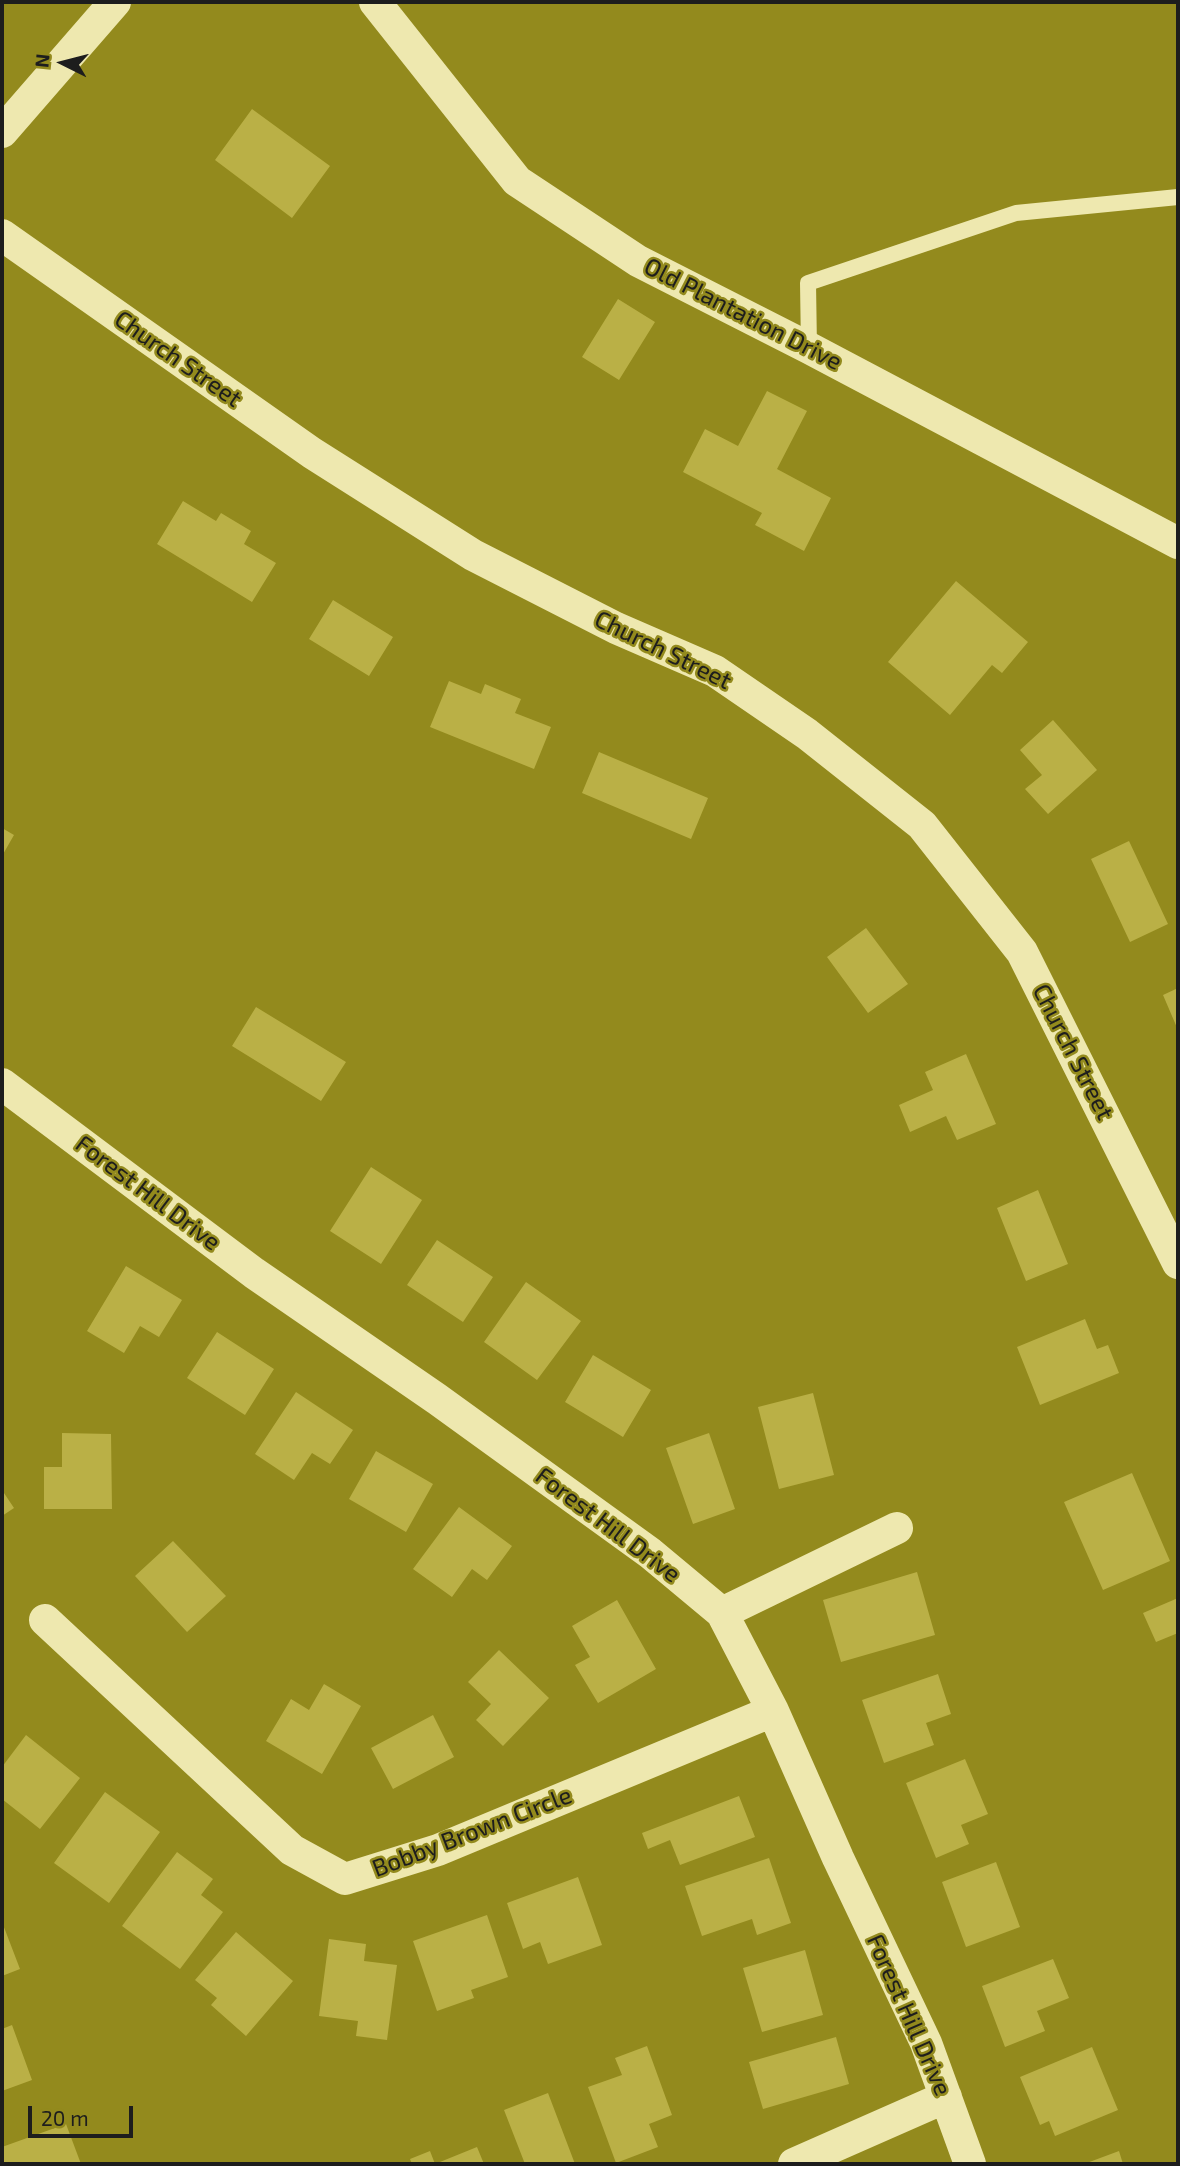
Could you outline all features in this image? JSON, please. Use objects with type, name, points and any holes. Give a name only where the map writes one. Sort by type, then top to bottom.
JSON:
[{"type":"street","points":[[2,132],[115,2]]},
{"type":"street","name":"Old Plantation Drive","points":[[375,2],[517,181],[638,261],[1178,542]]},
{"type":"street","name":"Church Street","points":[[2,235],[312,453],[473,555],[616,628],[715,671],[807,734],[922,825],[1022,952],[1178,1263]]},
{"type":"street","name":"Forest Hill Drive","points":[[2,1084],[254,1273],[437,1399],[650,1553],[722,1613],[773,1711],[838,1858],[926,2043],[970,2164]]},
{"type":"street","points":[[722,1613],[897,1528]]},
{"type":"street","name":"Bobby Brown Circle","points":[[45,1620],[292,1850],[345,1879],[438,1850],[773,1711]]},
{"type":"street","points":[[794,2164],[946,2097]]},
{"type":"lane","points":[[809,348],[808,283],[1016,213],[1178,197]]},
{"type":"building","points":[[252,109],[330,166],[292,218],[215,160]]},
{"type":"building","points":[[618,299],[655,322],[619,380],[582,357]]},
{"type":"building","points":[[767,391],[807,411],[777,469],[831,498],[804,551],[755,525],[762,513],[683,472],[705,429],[738,446]]},
{"type":"building","points":[[183,501],[216,521],[221,513],[251,531],[244,544],[276,563],[252,602],[157,544]]},
{"type":"building","points":[[956,581],[1028,642],[1002,673],[992,665],[950,715],[888,662]]},
{"type":"building","points":[[333,600],[393,637],[369,676],[309,639]]},
{"type":"building","points":[[449,681],[481,694],[485,684],[521,699],[515,713],[551,727],[534,769],[430,727]]},
{"type":"building","points":[[1053,720],[1097,770],[1048,814],[1025,789],[1042,775],[1020,750]]},
{"type":"building","points":[[599,752],[708,798],[691,839],[582,793]]},
{"type":"building","points":[[2,828],[14,835],[2,856]]},
{"type":"building","points":[[1129,841],[1168,924],[1130,942],[1091,859]]},
{"type":"building","points":[[866,928],[908,984],[868,1013],[827,957]]},
{"type":"building","points":[[1178,988],[1178,1030],[1163,995]]},
{"type":"building","points":[[256,1007],[346,1062],[321,1101],[232,1046]]},
{"type":"building","points":[[966,1054],[996,1124],[957,1140],[946,1116],[910,1132],[899,1105],[933,1090],[925,1072]]},
{"type":"building","points":[[371,1167],[422,1200],[381,1264],[330,1231]]},
{"type":"building","points":[[1038,1190],[1068,1264],[1026,1281],[997,1208]]},
{"type":"building","points":[[437,1240],[493,1277],[463,1322],[407,1285]]},
{"type":"building","points":[[126,1266],[182,1300],[159,1337],[140,1326],[124,1353],[87,1331]]},
{"type":"building","points":[[526,1282],[581,1321],[537,1380],[484,1342]]},
{"type":"building","points":[[1085,1319],[1097,1349],[1108,1345],[1119,1373],[1040,1405],[1017,1347]]},
{"type":"building","points":[[217,1332],[274,1369],[245,1415],[187,1378]]},
{"type":"building","points":[[593,1355],[651,1390],[623,1437],[565,1402]]},
{"type":"building","points":[[296,1392],[353,1430],[330,1464],[312,1453],[294,1480],[255,1454]]},
{"type":"building","points":[[813,1393],[834,1475],[779,1489],[758,1407]]},
{"type":"building","points":[[62,1433],[111,1434],[112,1509],[44,1509],[44,1467],[62,1467]]},
{"type":"building","points":[[709,1433],[735,1509],[693,1524],[666,1448]]},
{"type":"building","points":[[376,1451],[433,1484],[406,1532],[349,1499]]},
{"type":"building","points":[[1132,1473],[1170,1561],[1103,1590],[1064,1502]]},
{"type":"building","points":[[2,1490],[14,1508],[2,1516]]},
{"type":"building","points":[[459,1507],[512,1546],[487,1580],[472,1569],[452,1597],[413,1569]]},
{"type":"building","points":[[173,1541],[226,1596],[187,1632],[135,1576]]},
{"type":"building","points":[[917,1572],[935,1635],[841,1662],[823,1600]]},
{"type":"building","points":[[1178,1598],[1178,1633],[1156,1642],[1143,1613]]},
{"type":"building","points":[[617,1600],[656,1669],[598,1703],[575,1665],[590,1657],[572,1626]]},
{"type":"building","points":[[499,1650],[549,1698],[503,1746],[476,1720],[491,1704],[468,1682]]},
{"type":"building","points":[[938,1674],[951,1714],[926,1723],[934,1745],[884,1763],[862,1700]]},
{"type":"building","points":[[324,1684],[361,1706],[322,1774],[266,1741],[291,1699],[309,1710]]},
{"type":"building","points":[[433,1715],[454,1757],[393,1789],[371,1748]]},
{"type":"building","points":[[26,1735],[80,1778],[40,1829],[2,1799],[2,1767]]},
{"type":"building","points":[[965,1759],[988,1814],[961,1825],[969,1844],[936,1858],[906,1783]]},
{"type":"building","points":[[105,1792],[160,1832],[109,1903],[54,1863]]},
{"type":"building","points":[[739,1796],[755,1837],[680,1865],[670,1840],[648,1849],[642,1833]]},
{"type":"building","points":[[177,1852],[213,1879],[201,1895],[223,1912],[180,1969],[122,1926]]},
{"type":"building","points":[[769,1858],[791,1923],[757,1935],[752,1919],[702,1936],[685,1886]]},
{"type":"building","points":[[996,1862],[1020,1927],[966,1947],[942,1882]]},
{"type":"building","points":[[578,1877],[602,1945],[548,1964],[540,1942],[523,1949],[507,1903]]},
{"type":"building","points":[[487,1915],[508,1977],[471,1990],[474,1998],[437,2011],[413,1941]]},
{"type":"building","points":[[2,1922],[20,1969],[2,1976]]},
{"type":"building","points":[[236,1932],[293,1981],[246,2036],[211,2005],[217,1998],[195,1980]]},
{"type":"building","points":[[329,1939],[366,1944],[364,1961],[397,1965],[387,2040],[356,2036],[358,2021],[319,2016]]},
{"type":"building","points":[[805,1950],[823,2015],[762,2032],[743,1968]]},
{"type":"building","points":[[1053,1959],[1069,1998],[1037,2011],[1045,2031],[1005,2047],[982,1986]]},
{"type":"building","points":[[12,2025],[32,2080],[2,2091],[2,2029]]},
{"type":"building","points":[[836,2037],[849,2084],[763,2109],[749,2062]]},
{"type":"building","points":[[647,2046],[672,2115],[649,2124],[658,2147],[616,2163],[588,2087],[622,2075],[615,2058]]},
{"type":"building","points":[[1092,2047],[1118,2110],[1055,2136],[1049,2121],[1040,2125],[1020,2077]]},
{"type":"building","points":[[548,2093],[575,2164],[525,2164],[504,2110]]},
{"type":"building","points":[[66,2124],[81,2164],[2,2164],[2,2147]]},
{"type":"building","points":[[477,2147],[484,2164],[435,2164]]},
{"type":"building","points":[[430,2151],[435,2164],[412,2164],[410,2159]]},
{"type":"building","points":[[1119,2151],[1123,2164],[1084,2164]]}]
